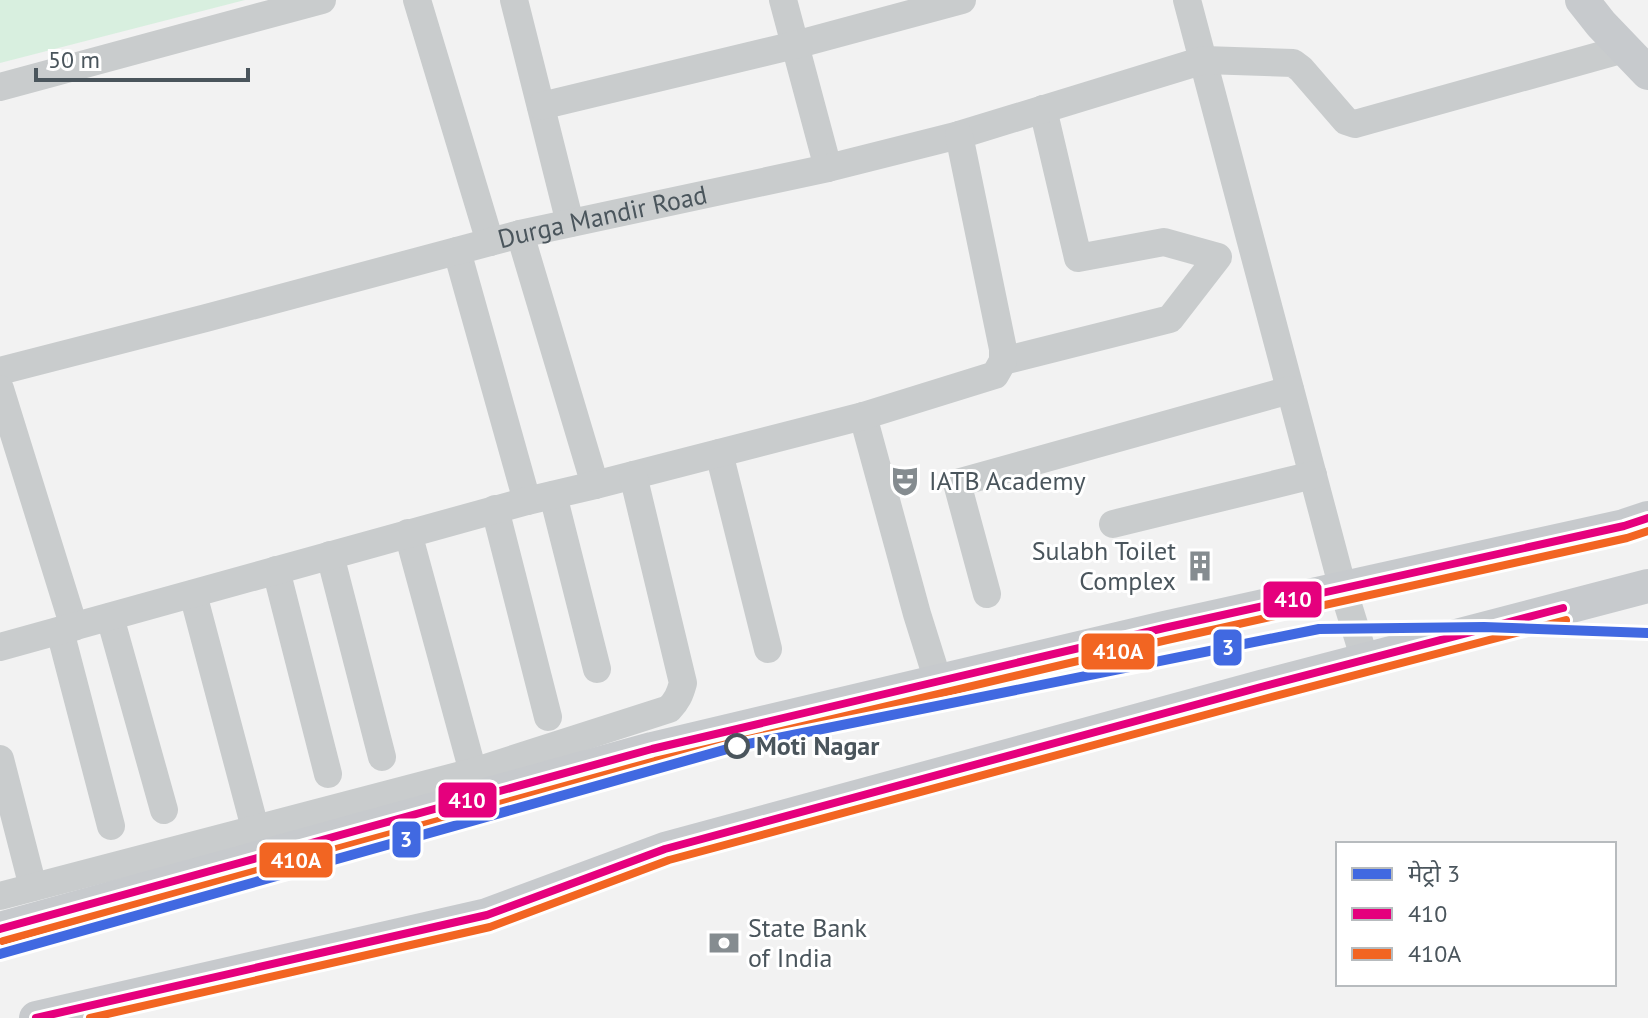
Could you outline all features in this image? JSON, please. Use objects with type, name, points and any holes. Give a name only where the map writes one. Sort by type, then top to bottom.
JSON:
[{"type":"main road","points":[[1582,0],[1648,73]]},
{"type":"main road","points":[[0,929],[652,749],[1178,624],[1624,526],[1648,518]]},
{"type":"main road","points":[[36,1018],[487,915],[665,849],[1648,586]]},
{"type":"street","points":[[0,87],[322,0]]},
{"type":"street","points":[[417,0],[490,242]]},
{"type":"street","points":[[514,0],[570,223]]},
{"type":"street","points":[[783,0],[828,168]]},
{"type":"street","points":[[541,106],[795,45],[962,0]]},
{"type":"street","points":[[1187,0],[1343,589],[1365,660]]},
{"type":"street","name":"Durga Mandir Road","points":[[0,371],[520,234],[828,168],[959,135],[1204,60],[1293,63],[1346,121],[1355,124],[1624,49]]},
{"type":"street","points":[[1003,361],[1170,319],[1218,257],[1164,242],[1078,258],[1043,109]]},
{"type":"street","points":[[0,647],[495,509],[863,416],[995,375],[1003,361],[1003,349],[959,135]]},
{"type":"street","points":[[520,234],[595,485]]},
{"type":"street","points":[[457,251],[597,669]]},
{"type":"street","points":[[0,389],[67,629],[111,826]]},
{"type":"street","points":[[987,594],[957,483],[1290,390]]},
{"type":"street","points":[[863,416],[938,681]]},
{"type":"street","points":[[719,453],[768,649]]},
{"type":"street","points":[[0,896],[473,772],[669,709],[681,693],[683,683],[633,475]]},
{"type":"street","points":[[1113,524],[1313,475]]},
{"type":"street","points":[[495,509],[548,717]]},
{"type":"street","points":[[408,533],[473,772]]},
{"type":"street","points":[[330,555],[382,757]]},
{"type":"street","points":[[276,570],[328,774]]},
{"type":"street","points":[[193,594],[255,828]]},
{"type":"street","points":[[110,617],[164,810]]},
{"type":"street","points":[[0,759],[33,887]]},
{"type":"green space","points":[[0,0],[245,0],[0,63]]},
{"type":"metro line","name":"3","points":[[0,954],[738,746],[1319,629],[1484,627],[1648,633]]},
{"type":"transit line","name":"410","points":[[0,929],[652,749],[1648,518]]},
{"type":"transit line","name":"410A","points":[[3,941],[655,761],[1648,531]]},
{"type":"transit line","name":"410","points":[[36,1018],[487,915],[665,849],[1563,608]]},
{"type":"transit line","name":"410A","points":[[90,1018],[490,927],[669,860],[1566,620]]},
{"type":"place","name":"IATB Academy","points":[[905,481]]},
{"type":"place","name":"Sulabh Toilet Complex","points":[[1200,566]]},
{"type":"place","name":"Moti Nagar","points":[[737,746]]},
{"type":"place","name":"State Bank of India","points":[[724,943]]}]
